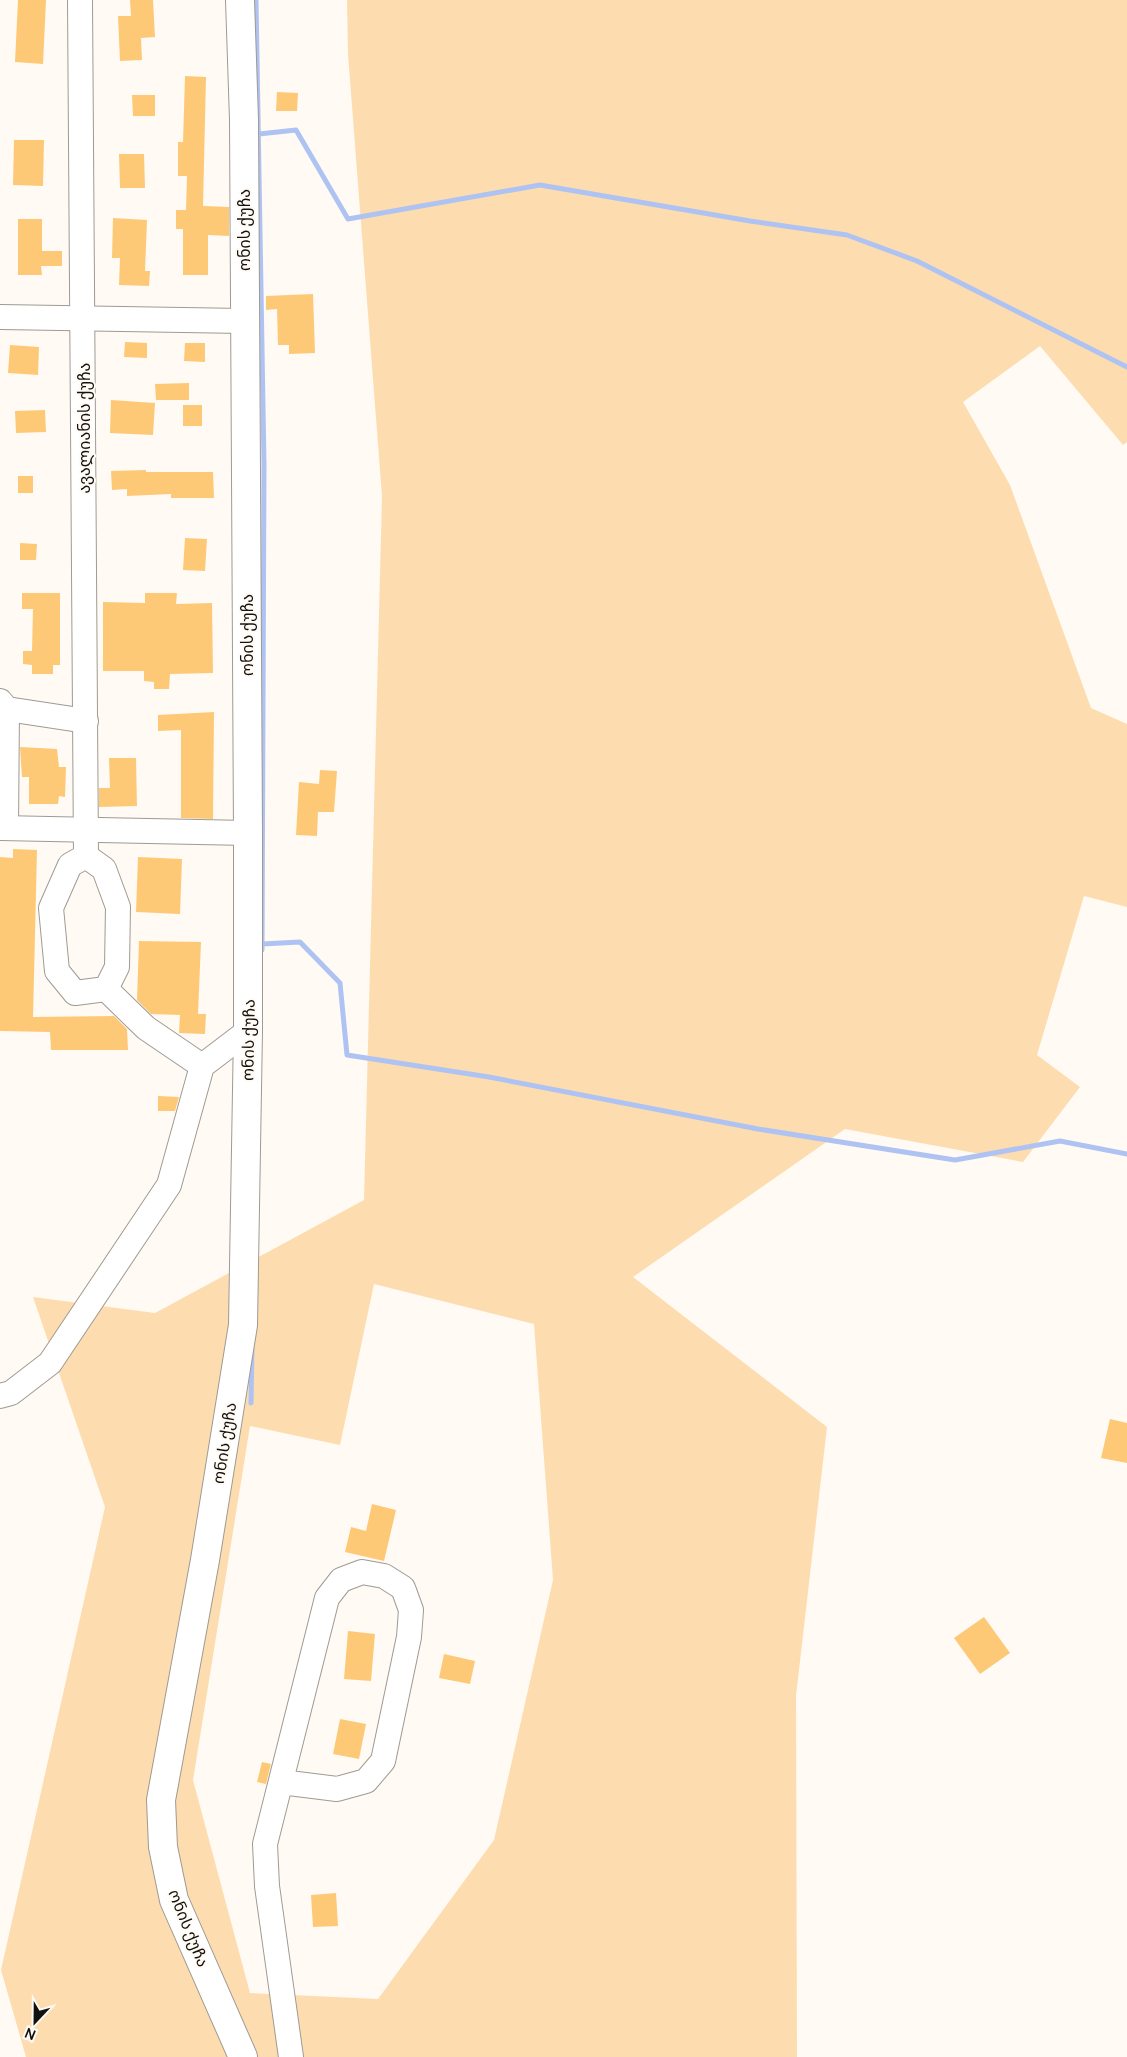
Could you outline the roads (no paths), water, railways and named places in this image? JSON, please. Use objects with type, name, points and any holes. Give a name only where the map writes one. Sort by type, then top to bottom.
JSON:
[{"type":"main road","name":"ონის ქუჩა","points":[[240,0],[244,120],[248,833],[248,1031],[243,1325],[205,1560],[161,1800],[163,1846],[174,1900],[243,2057]]},
{"type":"street","name":"ავალიანის ქუჩა","points":[[80,0],[86,856]]},
{"type":"street","points":[[0,317],[244,321]]},
{"type":"street","points":[[86,721],[4,705],[3,828],[86,828],[248,833]]},
{"type":"street","points":[[86,856],[104,869],[118,907],[117,967],[106,989],[75,993],[57,971],[51,908],[70,865],[86,856]]},
{"type":"street","points":[[106,989],[146,1028],[202,1066]]},
{"type":"street","points":[[0,1396],[11,1393],[50,1363],[169,1185],[202,1066],[248,1031]]},
{"type":"street","points":[[281,1782],[338,1789],[366,1781],[383,1761],[409,1637],[411,1610],[403,1588],[384,1576],[362,1572],[341,1580],[327,1598],[265,1844],[267,1886],[291,2057]]},
{"type":"waterway","points":[[256,0],[264,464],[262,950]]},
{"type":"waterway","points":[[259,134],[296,130],[348,219],[540,185],[750,221],[847,235],[917,261],[1127,367]]},
{"type":"waterway","points":[[262,944],[300,942],[340,983],[347,1055],[489,1077],[758,1129],[955,1160],[1060,1141],[1127,1154]]},
{"type":"waterway","points":[[251,1403],[252,1348]]}]
